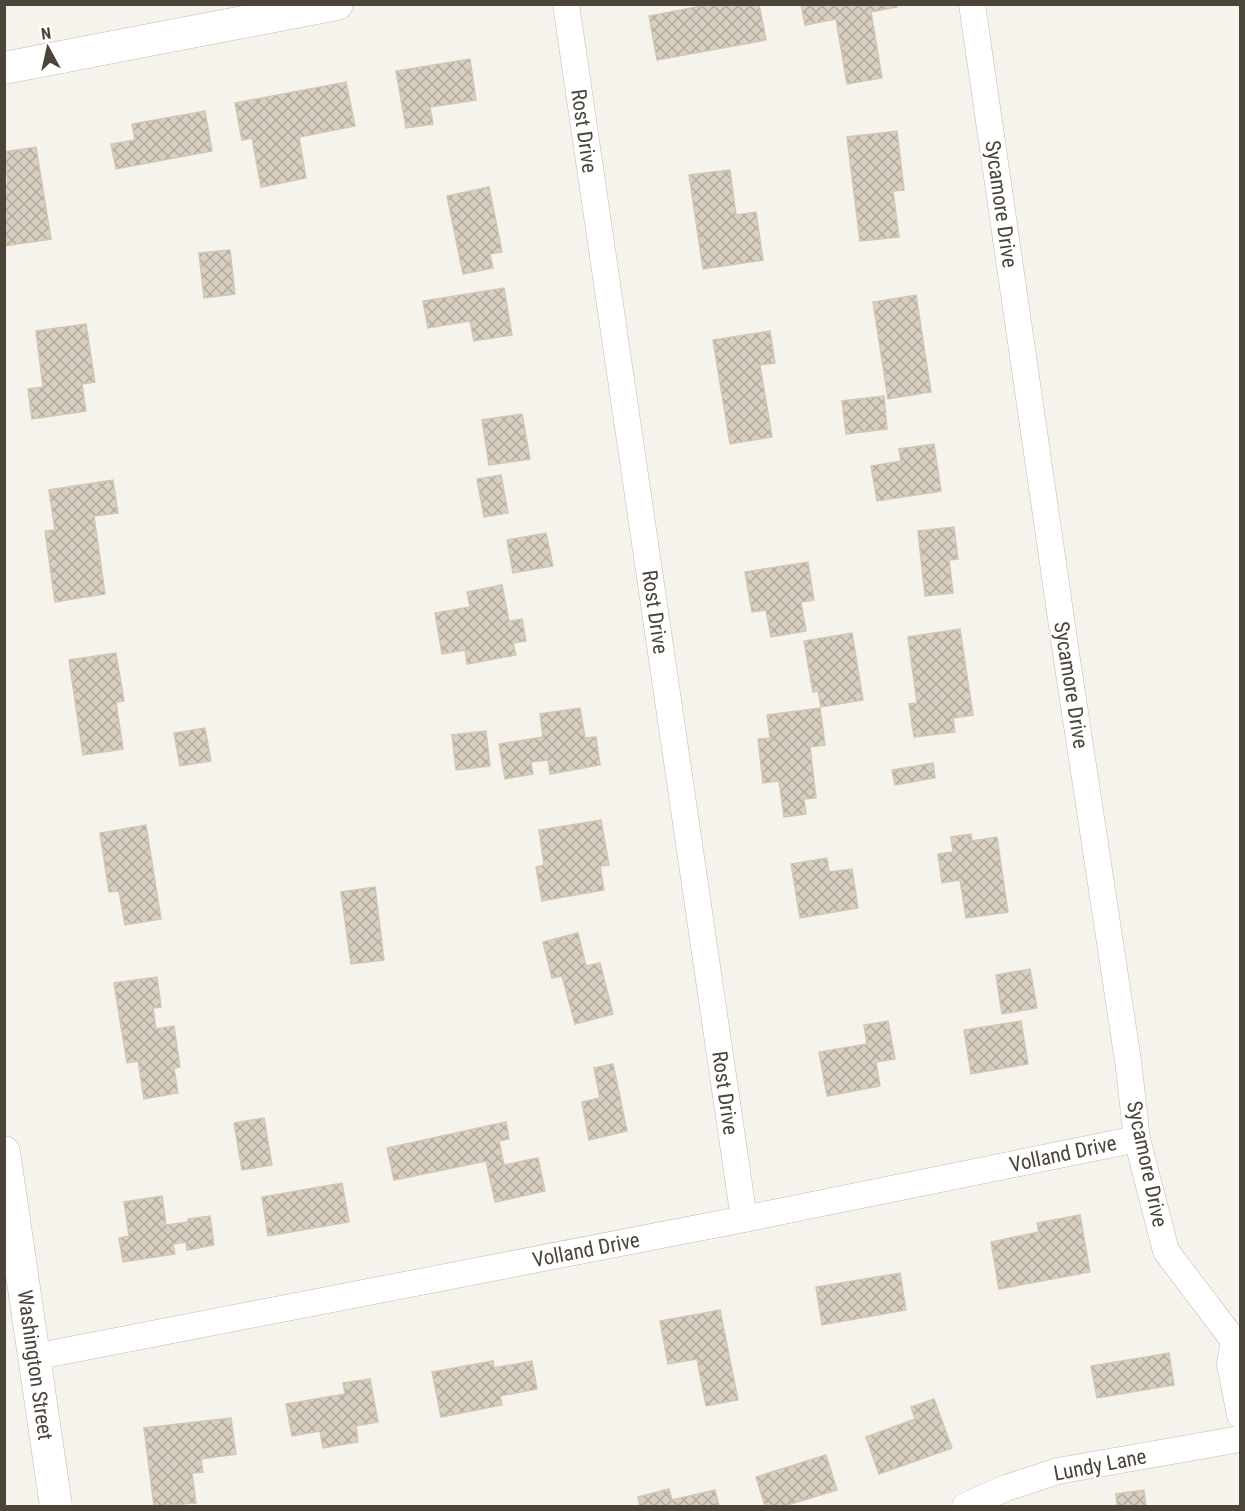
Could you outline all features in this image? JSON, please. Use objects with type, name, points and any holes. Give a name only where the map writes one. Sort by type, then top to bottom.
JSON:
[{"type":"street","points":[[4,68],[337,4]]},
{"type":"street","name":"Rost Drive","points":[[566,4],[744,1220]]},
{"type":"street","name":"Sycamore Drive","points":[[972,4],[1128,1061],[1137,1139],[1166,1251],[1237,1342],[1230,1364],[1240,1415]]},
{"type":"street","name":"Volland Drive","points":[[34,1357],[744,1220],[1137,1139]]},
{"type":"street","name":"Washington Street","points":[[4,1152],[56,1506]]},
{"type":"street","name":"Lundy Lane","points":[[965,1506],[1006,1488],[1058,1471],[1240,1439]]},
{"type":"building","points":[[712,4],[759,4],[766,40],[657,60],[649,16]]},
{"type":"building","points":[[801,4],[896,4],[897,7],[871,12],[882,78],[847,84],[836,19],[805,25]]},
{"type":"building","points":[[470,59],[476,100],[430,107],[433,124],[406,128],[396,71]]},
{"type":"building","points":[[346,82],[355,126],[299,137],[306,178],[261,187],[252,138],[242,140],[235,103]]},
{"type":"building","points":[[205,111],[212,151],[116,169],[111,144],[135,140],[132,124]]},
{"type":"building","points":[[897,131],[904,190],[893,191],[899,237],[860,241],[847,137]]},
{"type":"building","points":[[36,147],[51,239],[4,246],[4,184],[8,184],[4,152]]},
{"type":"building","points":[[730,170],[736,215],[756,212],[763,260],[703,269],[689,175]]},
{"type":"building","points":[[489,187],[502,252],[490,254],[493,268],[463,274],[447,196]]},
{"type":"building","points":[[230,250],[235,294],[204,298],[199,253]]},
{"type":"building","points":[[504,288],[512,335],[474,341],[470,321],[428,328],[423,301]]},
{"type":"building","points":[[916,295],[931,392],[888,399],[873,302]]},
{"type":"building","points":[[86,324],[95,382],[82,384],[86,411],[32,419],[28,389],[43,387],[36,331]]},
{"type":"building","points":[[770,331],[775,363],[760,365],[772,437],[730,444],[713,340]]},
{"type":"building","points":[[884,396],[887,429],[846,434],[842,401]]},
{"type":"building","points":[[522,414],[530,459],[489,465],[482,420]]},
{"type":"building","points":[[934,444],[941,491],[877,501],[871,466],[901,461],[899,449]]},
{"type":"building","points":[[501,475],[508,513],[484,517],[477,479]]},
{"type":"building","points":[[113,480],[118,513],[94,516],[105,594],[55,602],[45,531],[55,530],[49,490]]},
{"type":"building","points":[[954,527],[958,559],[949,560],[953,593],[925,596],[918,531]]},
{"type":"building","points":[[546,533],[553,566],[513,573],[507,540]]},
{"type":"building","points":[[808,562],[814,600],[801,602],[806,631],[771,637],[766,610],[752,612],[745,572]]},
{"type":"building","points":[[502,585],[509,621],[522,619],[526,641],[513,643],[516,655],[467,664],[465,650],[442,654],[435,613],[470,607],[467,592]]},
{"type":"building","points":[[960,629],[973,715],[953,718],[955,732],[914,737],[909,704],[917,703],[908,637]]},
{"type":"building","points":[[852,633],[863,700],[821,707],[818,691],[813,692],[804,641]]},
{"type":"building","points":[[116,653],[124,701],[116,702],[123,749],[83,755],[69,660]]},
{"type":"building","points":[[580,708],[585,738],[596,737],[600,765],[550,774],[548,760],[531,762],[533,774],[505,779],[499,744],[543,737],[540,714]]},
{"type":"building","points":[[820,708],[825,745],[810,747],[816,798],[804,799],[806,814],[784,817],[779,781],[763,783],[758,739],[770,738],[767,715]]},
{"type":"building","points":[[205,728],[211,761],[180,766],[174,733]]},
{"type":"building","points":[[486,731],[490,766],[456,770],[452,735]]},
{"type":"building","points":[[933,763],[935,778],[895,785],[892,770]]},
{"type":"building","points":[[601,820],[609,865],[600,866],[604,890],[542,901],[536,867],[544,865],[539,830]]},
{"type":"building","points":[[146,825],[161,919],[125,925],[119,891],[109,892],[100,833]]},
{"type":"building","points":[[971,834],[972,841],[997,837],[1008,912],[966,918],[960,880],[942,883],[938,854],[953,852],[951,837]]},
{"type":"building","points":[[827,858],[829,872],[852,869],[858,908],[800,918],[791,864]]},
{"type":"building","points":[[375,887],[384,960],[351,964],[341,892]]},
{"type":"building","points":[[578,933],[586,966],[600,963],[613,1014],[575,1024],[562,976],[552,978],[543,942]]},
{"type":"building","points":[[1030,969],[1037,1008],[1002,1014],[996,975]]},
{"type":"building","points":[[157,977],[161,1007],[153,1008],[156,1029],[174,1026],[180,1067],[174,1068],[178,1093],[144,1099],[138,1061],[127,1063],[114,983]]},
{"type":"building","points":[[888,1021],[895,1059],[876,1062],[880,1086],[827,1096],[819,1052],[867,1044],[864,1025]]},
{"type":"building","points":[[1021,1021],[1028,1064],[971,1074],[964,1030]]},
{"type":"building","points":[[613,1064],[627,1131],[589,1140],[582,1102],[600,1098],[594,1068]]},
{"type":"building","points":[[264,1118],[272,1165],[242,1170],[234,1123]]},
{"type":"building","points":[[506,1122],[509,1139],[499,1141],[504,1165],[538,1158],[545,1191],[495,1202],[486,1161],[394,1180],[387,1148]]},
{"type":"building","points":[[342,1183],[349,1222],[268,1236],[262,1197]]},
{"type":"building","points":[[162,1196],[166,1225],[210,1216],[214,1245],[187,1250],[186,1242],[173,1244],[175,1254],[123,1262],[119,1238],[129,1236],[124,1202]]},
{"type":"building","points":[[1080,1215],[1090,1272],[999,1289],[991,1242],[1039,1232],[1037,1223]]},
{"type":"building","points":[[900,1273],[906,1310],[822,1325],[816,1287]]},
{"type":"building","points":[[720,1310],[738,1400],[706,1406],[697,1359],[668,1364],[660,1321]]},
{"type":"building","points":[[1169,1353],[1174,1385],[1097,1398],[1091,1366]]},
{"type":"building","points":[[493,1361],[494,1368],[532,1361],[537,1389],[500,1396],[502,1405],[441,1417],[432,1372]]},
{"type":"building","points":[[370,1379],[378,1422],[356,1426],[358,1442],[323,1448],[320,1431],[292,1436],[286,1404],[345,1394],[343,1383]]},
{"type":"building","points":[[934,1399],[952,1448],[879,1474],[866,1437],[915,1419],[911,1407]]},
{"type":"building","points":[[231,1418],[236,1454],[201,1459],[203,1472],[192,1473],[196,1503],[154,1506],[144,1428]]},
{"type":"building","points":[[826,1455],[837,1490],[784,1506],[765,1506],[756,1477]]},
{"type":"building","points":[[669,1489],[672,1500],[715,1490],[719,1506],[640,1506],[638,1497]]},
{"type":"building","points":[[1144,1490],[1146,1506],[1117,1506],[1116,1494]]}]
